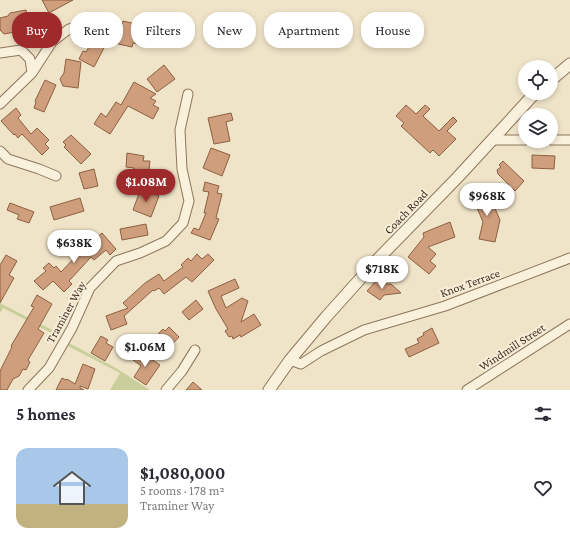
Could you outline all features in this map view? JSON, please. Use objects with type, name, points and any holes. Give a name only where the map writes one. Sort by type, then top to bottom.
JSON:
[{"type":"street","points":[[0,104],[32,73],[52,42],[70,29]]},
{"type":"street","points":[[0,53],[21,50],[30,59],[32,73]]},
{"type":"street","points":[[558,74],[570,64]]},
{"type":"street","name":"Traminer Way","points":[[28,390],[49,368],[72,328],[90,288],[116,261],[140,253],[166,241],[183,223],[189,201],[182,169],[180,130],[188,94]]},
{"type":"street","name":"Coach Road","points":[[269,390],[290,360],[377,260],[458,177],[529,100]]},
{"type":"street","points":[[492,140],[518,140]]},
{"type":"street","points":[[558,140],[570,140]]},
{"type":"street","points":[[0,151],[8,159],[56,176]]},
{"type":"street","name":"Knox Terrace","points":[[290,360],[301,364],[321,351],[364,330],[445,306],[570,258]]},
{"type":"street","name":"Windmill Street","points":[[467,390],[570,324]]},
{"type":"street","points":[[166,390],[182,371],[195,350]]},
{"type":"green space","points":[[0,303],[60,334],[59,337],[3,308],[0,313]]},
{"type":"green space","points":[[67,342],[116,368],[150,390],[110,390],[120,373],[66,345]]},
{"type":"building","points":[[42,0],[73,0],[51,12],[48,12]]},
{"type":"building","points":[[26,10],[26,12],[15,12]]},
{"type":"building","points":[[12,13],[12,33],[4,34],[0,30],[0,18],[8,16]]},
{"type":"building","points":[[123,21],[131,23],[131,47],[123,45]]},
{"type":"building","points":[[88,48],[104,48],[94,67],[79,59],[83,51],[86,52]]},
{"type":"building","points":[[66,59],[81,62],[78,88],[63,86],[60,79],[64,73]]},
{"type":"building","points":[[164,65],[175,79],[157,92],[147,79]]},
{"type":"building","points":[[45,80],[56,85],[44,112],[34,108],[35,101]]},
{"type":"building","points":[[134,82],[156,94],[150,98],[156,101],[153,105],[159,108],[153,119],[128,106],[110,134],[94,124],[101,113],[106,117],[116,102],[121,105]]},
{"type":"building","points":[[406,105],[416,114],[425,105],[430,109],[423,116],[439,131],[453,117],[457,121],[447,131],[456,139],[439,156],[433,150],[430,153],[401,126],[404,123],[396,116]]},
{"type":"building","points":[[16,108],[21,115],[18,118],[31,134],[37,128],[49,140],[45,144],[49,148],[42,155],[22,134],[18,138],[1,121]]},
{"type":"building","points":[[231,113],[233,120],[226,122],[230,141],[214,144],[208,118]]},
{"type":"building","points":[[71,135],[91,154],[81,164],[64,147],[66,145],[63,142]]},
{"type":"building","points":[[211,148],[230,155],[222,176],[203,168]]},
{"type":"building","points":[[127,153],[144,156],[143,161],[150,161],[148,179],[133,177],[134,168],[126,167]]},
{"type":"building","points":[[532,155],[555,156],[554,169],[532,168]]},
{"type":"building","points":[[503,161],[524,181],[515,191],[498,174],[497,170],[501,167],[499,165]]},
{"type":"building","points":[[94,169],[98,186],[84,189],[79,173]]},
{"type":"building","points":[[205,182],[219,186],[217,193],[222,194],[216,218],[219,219],[210,240],[191,233],[194,228],[199,230],[206,213],[204,213],[209,192],[203,191]]},
{"type":"building","points":[[141,188],[159,196],[151,217],[133,210]]},
{"type":"building","points":[[479,190],[493,204],[500,220],[495,242],[479,239],[483,222],[478,210],[469,201]]},
{"type":"building","points":[[80,198],[84,211],[54,220],[50,207]]},
{"type":"building","points":[[10,203],[34,212],[29,223],[17,219],[19,215],[7,210]]},
{"type":"building","points":[[450,222],[455,237],[428,247],[436,254],[430,261],[436,266],[429,274],[408,257],[424,237],[423,233]]},
{"type":"building","points":[[146,224],[148,235],[122,240],[120,229]]},
{"type":"building","points":[[102,233],[116,249],[110,255],[106,250],[94,260],[91,257],[69,281],[72,284],[64,292],[53,281],[43,290],[34,281],[46,271],[43,268],[49,263],[54,268],[56,266],[61,272],[80,252]]},
{"type":"building","points":[[197,254],[202,259],[208,254],[214,260],[192,282],[186,277],[164,294],[159,288],[154,291],[153,290],[124,316],[127,324],[111,330],[106,316],[128,308],[123,303],[145,283],[159,274],[164,281],[183,267],[181,265],[188,258],[191,261]]},
{"type":"building","points":[[6,255],[17,261],[9,275],[14,278],[0,303],[0,265]]},
{"type":"building","points":[[235,279],[239,288],[221,296],[226,308],[242,298],[248,301],[241,322],[254,314],[261,325],[241,337],[240,335],[233,339],[232,336],[229,337],[225,331],[228,329],[216,309],[208,291]]},
{"type":"building","points":[[376,281],[380,284],[391,284],[401,293],[384,295],[380,300],[367,291]]},
{"type":"building","points":[[37,295],[52,304],[38,329],[44,333],[28,360],[30,362],[26,370],[23,369],[19,376],[13,379],[7,390],[0,390],[0,371],[12,347],[11,346],[34,307],[31,306]]},
{"type":"building","points":[[196,300],[203,309],[189,320],[182,312]]},
{"type":"building","points":[[169,327],[179,337],[167,350],[157,340],[161,336],[158,334],[163,329],[165,331]]},
{"type":"building","points":[[432,328],[439,343],[409,357],[405,349],[419,343],[417,339],[424,335],[423,333]]},
{"type":"building","points":[[101,336],[108,340],[106,343],[113,347],[105,361],[91,353]]},
{"type":"building","points":[[139,351],[160,365],[146,385],[134,377],[141,366],[133,360]]},
{"type":"building","points":[[83,364],[95,369],[88,389],[80,386],[80,388],[84,390],[56,390],[62,378],[75,384]]},
{"type":"building","points":[[193,382],[202,390],[186,390]]}]
